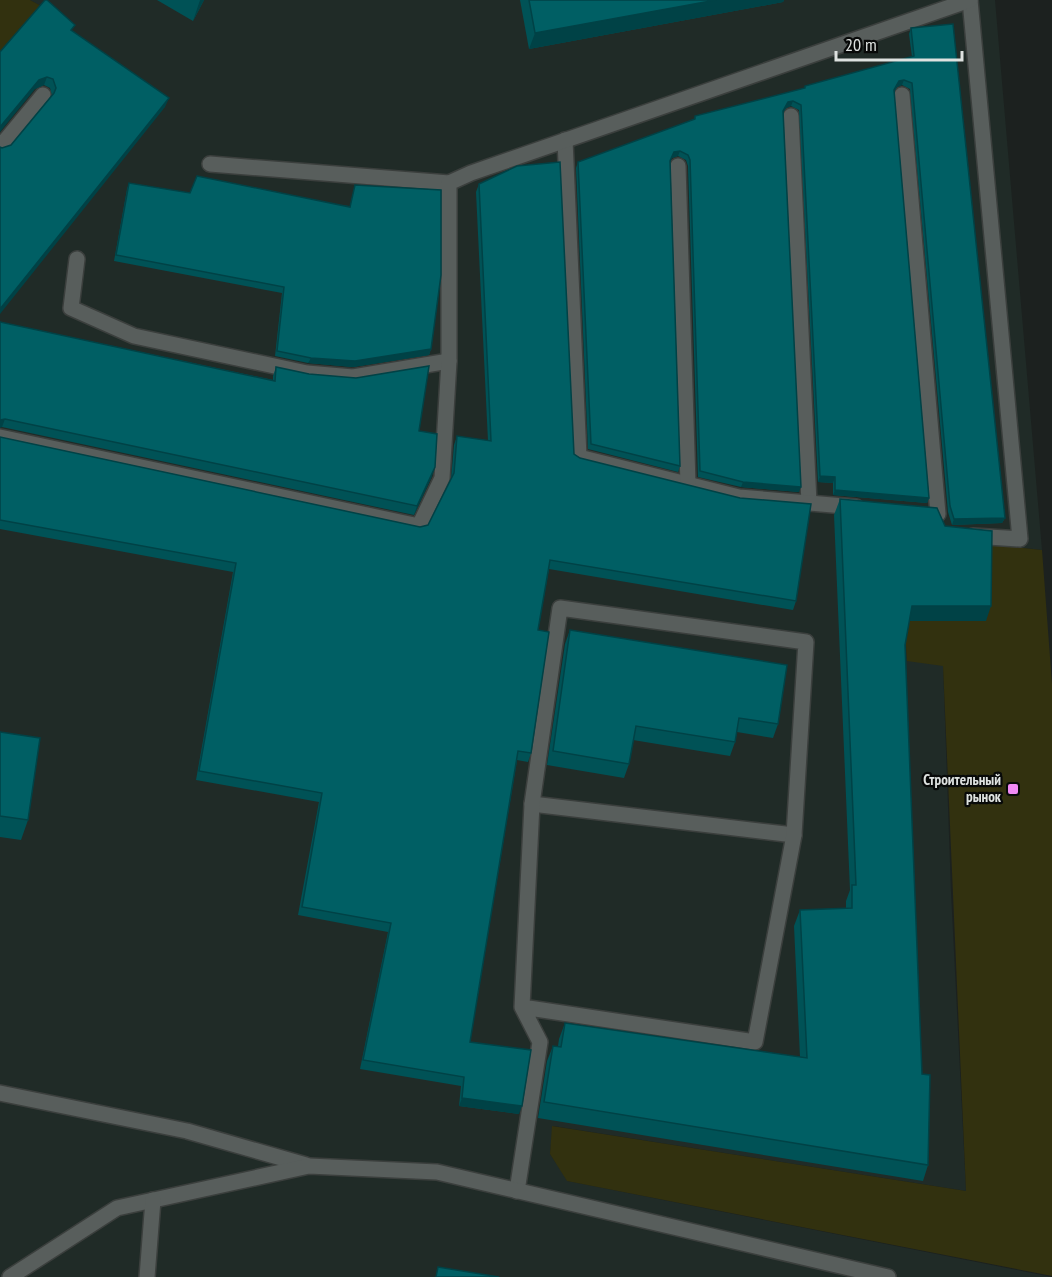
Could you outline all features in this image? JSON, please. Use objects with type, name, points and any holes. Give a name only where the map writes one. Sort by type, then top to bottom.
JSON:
[{"type":"street","points":[[210,164],[450,183],[471,172],[970,0],[1020,539],[956,535]]},
{"type":"street","points":[[0,147],[43,95]]},
{"type":"street","points":[[902,95],[935,517]]},
{"type":"street","points":[[791,116],[809,503]]},
{"type":"street","points":[[565,140],[579,457],[739,497],[868,508]]},
{"type":"street","points":[[678,166],[688,483]]},
{"type":"street","points":[[0,437],[419,526],[442,478],[449,361],[450,183]]},
{"type":"street","points":[[77,259],[71,308],[134,336],[307,373],[353,377],[449,361]]},
{"type":"street","points":[[517,1191],[540,1042],[522,1007],[532,804],[560,608],[806,642],[794,835],[754,1042],[522,1007]]},
{"type":"street","points":[[532,804],[794,835]]},
{"type":"street","points":[[0,1093],[187,1131],[309,1166],[436,1172],[888,1277]]},
{"type":"street","points":[[10,1277],[117,1208],[309,1166]]},
{"type":"street","points":[[147,1277],[153,1200]]},
{"type":"shaded area","points":[[0,0],[30,0],[43,7],[0,56]]},
{"type":"shaded area","points":[[30,0],[995,0],[1042,550],[922,537],[943,665],[951,892],[966,1191],[553,1126],[550,1154],[568,1181],[1052,1277],[0,1277],[0,56],[42,7]]},
{"type":"shaded area","points":[[922,537],[1042,550],[1052,684],[1052,1276],[567,1181],[550,1154],[552,1126],[966,1191],[943,666],[907,661],[905,628]]},
{"type":"building","points":[[45,0],[75,25],[71,30],[169,98],[0,309],[0,147],[11,145],[56,88],[53,79],[47,77],[39,80],[0,127],[0,52]]},
{"type":"building","points":[[529,0],[716,0],[535,33]]},
{"type":"building","points":[[953,24],[1005,518],[954,519],[950,506],[912,83],[904,80],[899,81],[894,90],[929,498],[835,490],[835,477],[820,476],[801,105],[793,101],[788,102],[783,111],[801,487],[743,482],[700,471],[690,160],[688,155],[680,151],[674,152],[670,161],[680,466],[591,444],[578,162],[695,119],[695,116],[805,88],[805,86],[914,56],[911,28]]},
{"type":"building","points":[[560,162],[574,454],[580,458],[740,498],[811,504],[796,601],[550,560],[538,630],[549,632],[531,753],[518,751],[470,1042],[531,1050],[522,1106],[462,1098],[464,1077],[363,1060],[391,923],[302,907],[322,793],[199,771],[236,563],[0,520],[0,437],[420,527],[428,525],[454,473],[457,436],[491,441],[479,184],[517,166]]},
{"type":"building","points":[[197,176],[350,207],[355,185],[441,190],[441,275],[431,349],[355,361],[311,358],[277,351],[284,287],[116,255],[129,183],[190,193]]},
{"type":"building","points":[[0,322],[275,381],[276,367],[309,374],[356,378],[429,366],[419,431],[437,434],[435,467],[417,506],[5,419],[0,420]]},
{"type":"building","points":[[840,499],[937,508],[945,526],[992,531],[991,606],[912,606],[905,645],[922,1074],[930,1075],[928,1165],[544,1102],[553,1046],[561,1047],[565,1023],[807,1058],[800,910],[852,908],[852,885],[856,885]]},
{"type":"building","points":[[570,630],[787,665],[778,724],[739,718],[735,742],[636,726],[629,764],[553,751]]},
{"type":"building","points":[[0,732],[40,738],[28,820],[0,816]]},
{"type":"building","points":[[438,1267],[499,1277],[436,1277]]},
{"type":"place","name":"Строительный рынок","points":[[1013,789]]}]
